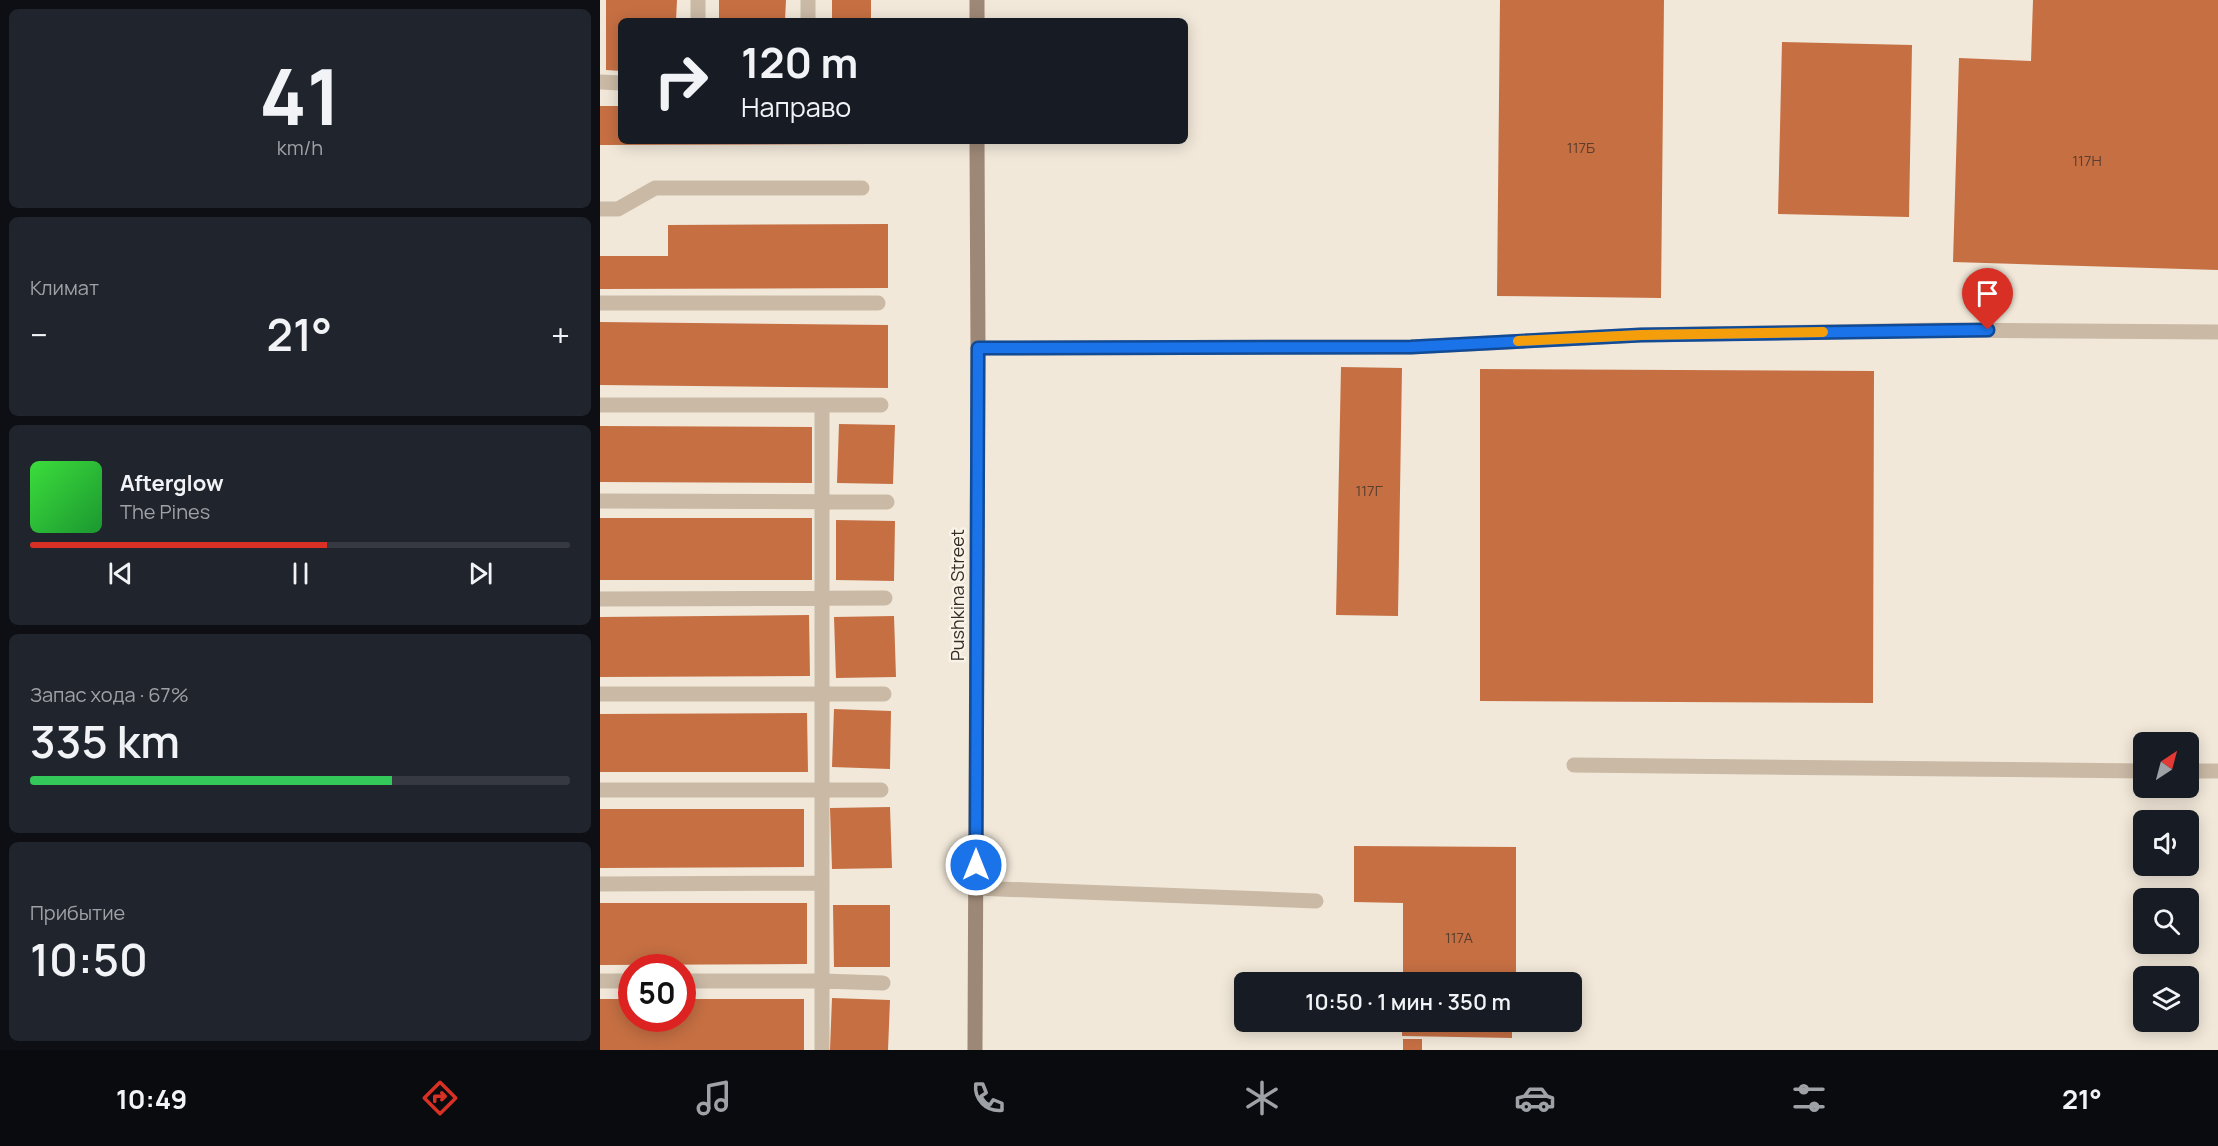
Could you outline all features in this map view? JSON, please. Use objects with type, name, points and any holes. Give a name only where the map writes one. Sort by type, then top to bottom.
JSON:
[{"type":"main road","points":[[977,0],[977,18]]},
{"type":"main road","name":"Pushkina Street","points":[[975,1050],[977,144]]},
{"type":"lane","points":[[698,0],[698,18]]},
{"type":"lane","points":[[808,0],[808,18]]},
{"type":"lane","points":[[600,82],[618,83]]},
{"type":"lane","points":[[600,209],[618,209],[655,188],[862,188]]},
{"type":"lane","points":[[600,303],[878,303]]},
{"type":"lane","points":[[978,348],[1411,347],[1641,335],[1907,331],[2218,332]]},
{"type":"lane","points":[[600,405],[881,405]]},
{"type":"lane","points":[[822,405],[822,1050]]},
{"type":"lane","points":[[600,501],[887,502]]},
{"type":"lane","points":[[600,599],[885,598]]},
{"type":"lane","points":[[600,694],[884,694]]},
{"type":"lane","points":[[1574,765],[2133,771]]},
{"type":"lane","points":[[2199,771],[2218,771]]},
{"type":"lane","points":[[600,790],[881,790]]},
{"type":"lane","points":[[600,884],[822,883]]},
{"type":"lane","points":[[975,888],[1316,901]]},
{"type":"lane","points":[[600,981],[618,981]]},
{"type":"lane","points":[[696,981],[883,983]]},
{"type":"building","points":[[606,0],[677,0],[676,18],[618,18],[618,71],[606,70]]},
{"type":"building","points":[[719,0],[786,0],[785,18],[719,18]]},
{"type":"building","points":[[832,0],[871,0],[871,18],[832,18]]},
{"type":"building","points":[[1500,0],[1664,0],[1661,298],[1497,296]]},
{"type":"building","points":[[2033,0],[2218,0],[2218,270],[1953,262],[1959,58],[2031,61]]},
{"type":"building","points":[[1782,42],[1912,45],[1909,217],[1778,214]]},
{"type":"building","points":[[600,106],[618,106],[618,144],[870,144],[600,145]]},
{"type":"building","points":[[888,224],[888,288],[600,289],[600,256],[668,256],[668,225]]},
{"type":"building","points":[[600,322],[888,325],[888,388],[600,385]]},
{"type":"building","points":[[1341,367],[1402,368],[1398,616],[1336,615]]},
{"type":"building","points":[[1480,369],[1874,371],[1873,703],[1480,701]]},
{"type":"building","points":[[839,424],[895,425],[893,484],[837,483]]},
{"type":"building","points":[[600,426],[812,427],[812,483],[600,482]]},
{"type":"building","points":[[600,518],[812,518],[812,580],[600,580]]},
{"type":"building","points":[[836,520],[895,521],[894,581],[836,580]]},
{"type":"building","points":[[809,615],[810,676],[600,677],[600,617]]},
{"type":"building","points":[[894,616],[896,677],[836,678],[834,617]]},
{"type":"building","points":[[834,709],[891,711],[890,769],[832,767]]},
{"type":"building","points":[[807,713],[808,772],[600,772],[600,714]]},
{"type":"building","points":[[890,807],[892,868],[832,869],[830,808]]},
{"type":"building","points":[[600,809],[804,809],[804,867],[600,868]]},
{"type":"building","points":[[1354,846],[1516,847],[1516,972],[1403,972],[1403,903],[1354,902]]},
{"type":"building","points":[[600,903],[807,903],[807,964],[696,965],[696,954],[618,954],[618,965],[600,965]]},
{"type":"building","points":[[833,905],[890,905],[890,967],[834,967]]},
{"type":"building","points":[[832,998],[890,1000],[888,1050],[830,1050]]},
{"type":"building","points":[[600,999],[618,999],[618,1032],[696,1032],[696,999],[804,999],[804,1050],[600,1050]]},
{"type":"building","points":[[1402,1032],[1512,1032],[1512,1038],[1402,1036]]},
{"type":"building","points":[[1403,1039],[1422,1039],[1422,1050],[1403,1050]]},
{"type":"slow traffic","points":[[1518,341],[1641,335],[1823,332]]},
{"type":"route","points":[[976,865],[978,348],[1411,347],[1641,335],[1988,330]]}]
